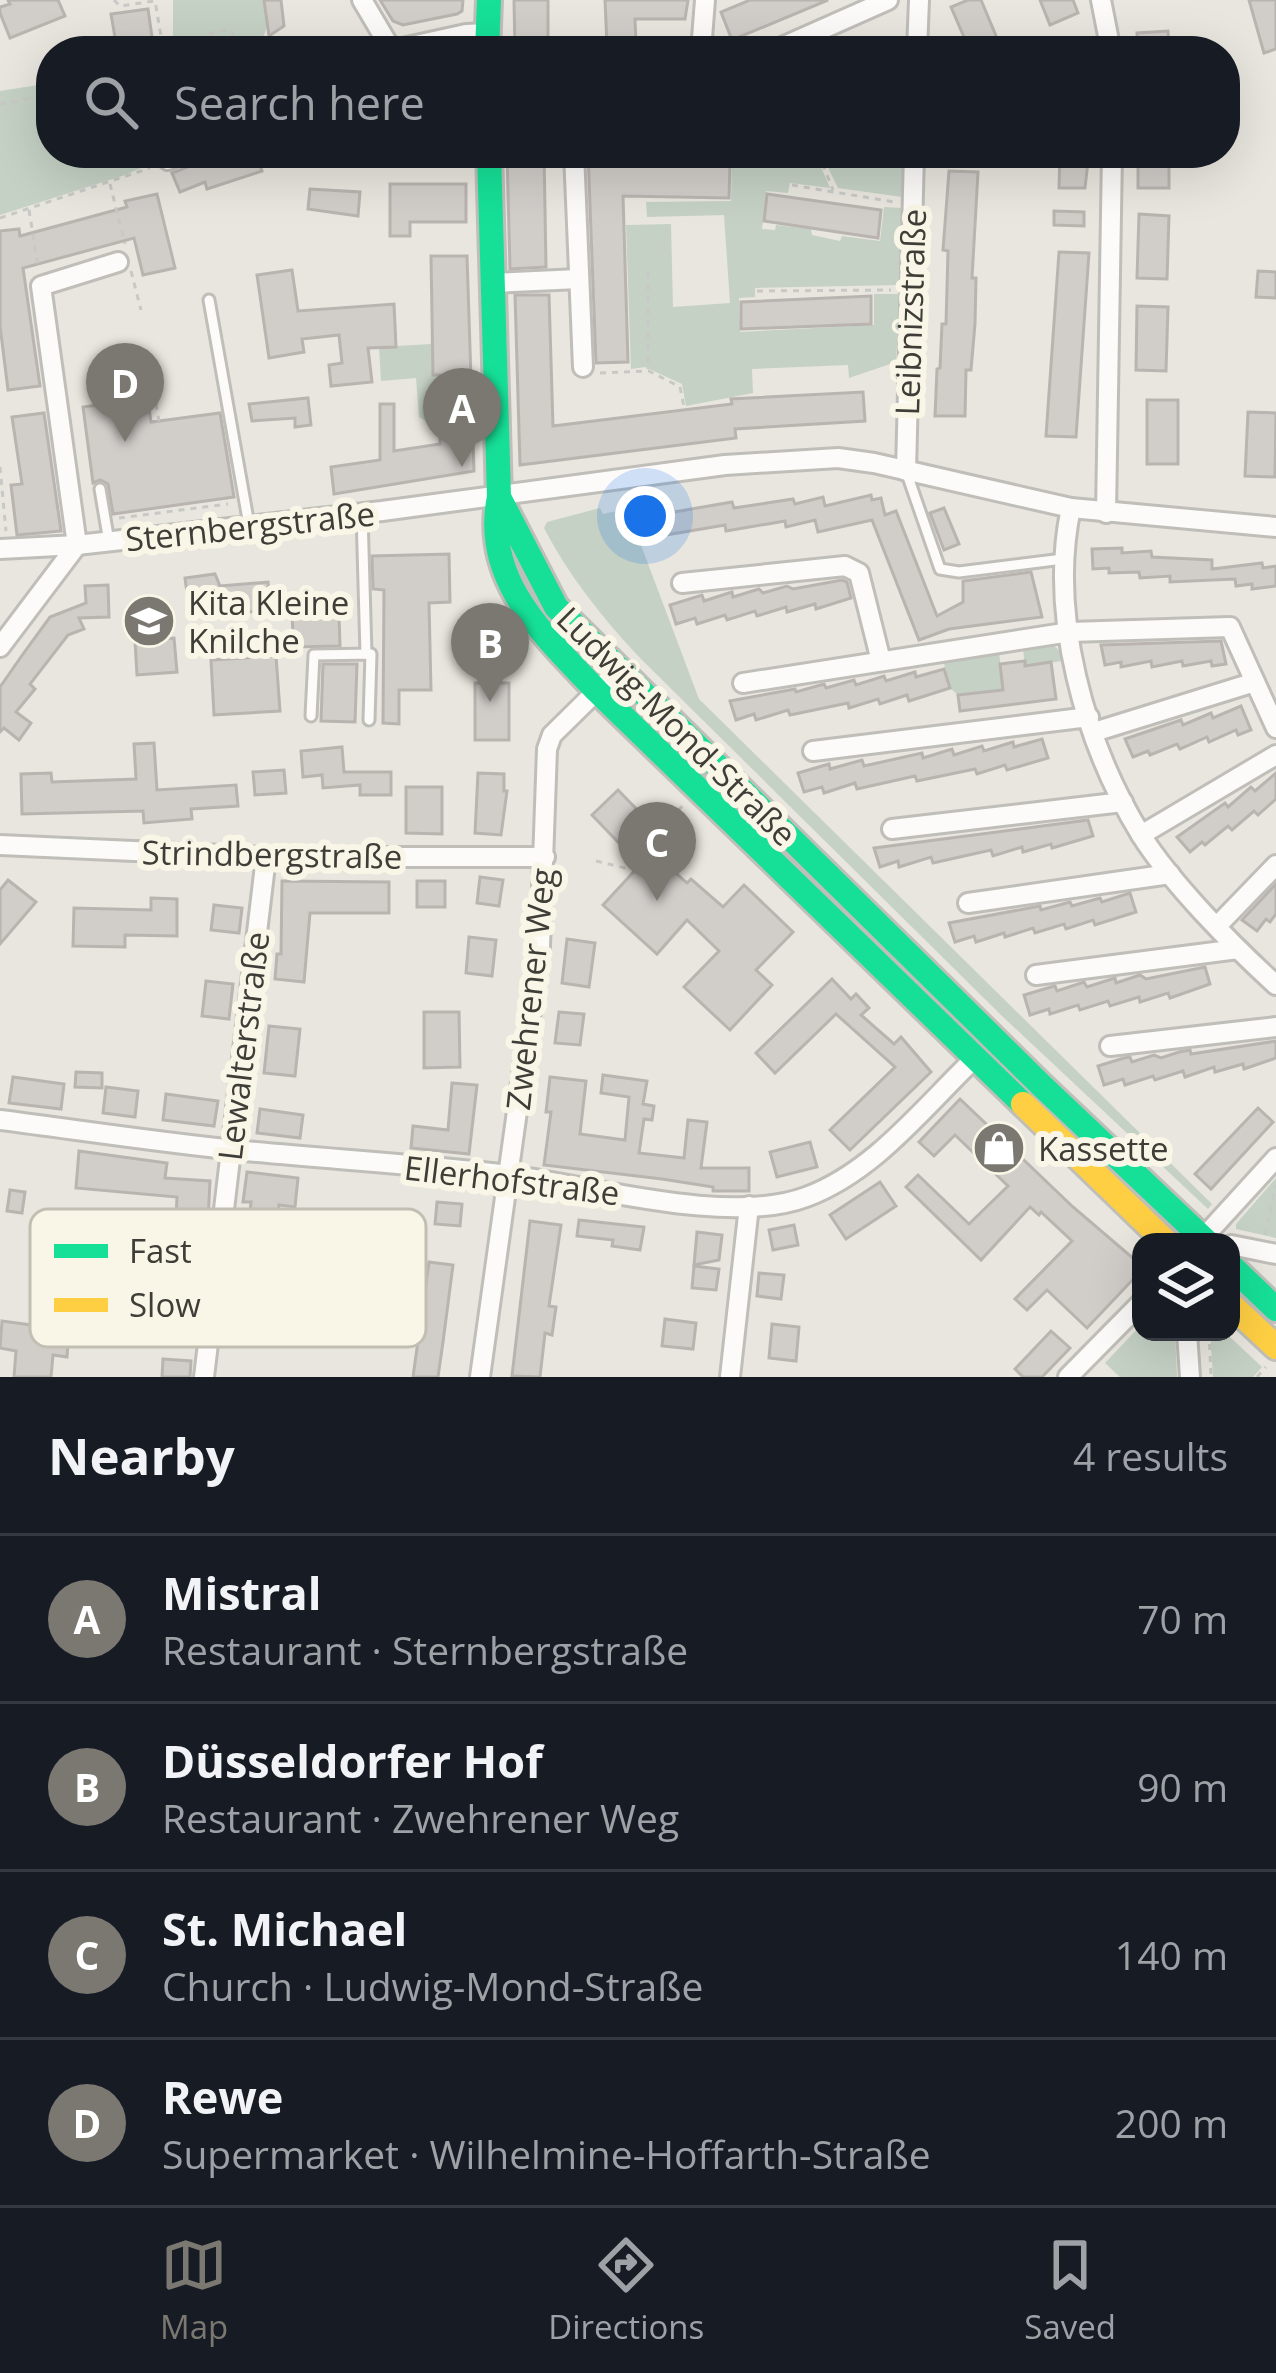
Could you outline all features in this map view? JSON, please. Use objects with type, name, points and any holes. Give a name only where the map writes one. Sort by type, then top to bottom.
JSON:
[{"type":"main road","points":[[488,36],[489,0]]},
{"type":"main road","points":[[489,168],[499,497]]},
{"type":"main road","name":"Ludwig-Mond-Straße","points":[[499,497],[556,607],[1042,1086],[1198,1233]]},
{"type":"main road","name":"Ludwig-Mond-Straße","points":[[499,497],[492,534],[523,608],[597,691],[1157,1233]]},
{"type":"main road","points":[[1240,1275],[1276,1309]]},
{"type":"main road","points":[[1240,1313],[1276,1347]]},
{"type":"street","points":[[362,0],[382,36]]},
{"type":"street","points":[[702,36],[705,0]]},
{"type":"street","points":[[806,36],[888,0]]},
{"type":"street","points":[[918,36],[919,0]]},
{"type":"street","points":[[1101,0],[1108,36]]},
{"type":"street","points":[[575,168],[583,370]]},
{"type":"street","name":"Leibnizstraße","points":[[906,471],[914,168]]},
{"type":"street","points":[[1106,513],[1112,168]]},
{"type":"street","points":[[0,647],[77,545],[41,286],[118,262]]},
{"type":"street","points":[[491,283],[579,279]]},
{"type":"street","name":"Sternbergstraße","points":[[3,544],[109,542],[499,497],[724,465],[838,458],[1071,508],[1276,527]]},
{"type":"street","points":[[1071,508],[1063,559],[1070,632],[1091,725],[1123,802],[1171,874],[1276,986]]},
{"type":"street","points":[[682,583],[845,566],[859,573],[881,661]]},
{"type":"street","points":[[743,683],[1070,632],[1230,627],[1276,728]]},
{"type":"street","name":"Zwehrener Weg","points":[[480,1377],[540,946],[547,749],[553,735],[618,670]]},
{"type":"street","points":[[813,751],[1091,725],[1255,682]]},
{"type":"street","points":[[1141,835],[1276,755]]},
{"type":"street","points":[[892,830],[1123,802]]},
{"type":"street","name":"Strindbergstraße","points":[[0,845],[266,857],[544,857]]},
{"type":"street","name":"Lewalterstraße","points":[[223,1209],[266,857]]},
{"type":"street","points":[[1218,925],[1276,865]]},
{"type":"street","points":[[968,903],[1171,874]]},
{"type":"street","points":[[1036,975],[1238,949]]},
{"type":"street","points":[[1110,1046],[1276,1027]]},
{"type":"street","name":"Ellerhofstraße","points":[[0,1120],[230,1149],[509,1175],[688,1204],[749,1206],[802,1199],[838,1183],[868,1162],[974,1059]]},
{"type":"street","points":[[1214,1233],[1276,1158]]},
{"type":"street","points":[[730,1377],[749,1206]]},
{"type":"street","points":[[1068,1377],[1132,1312]]},
{"type":"street","points":[[1188,1341],[1190,1377]]},
{"type":"street","name":"Lewalterstraße","points":[[204,1377],[207,1347]]},
{"type":"lane","points":[[209,300],[249,525]]},
{"type":"lane","points":[[906,471],[940,569],[959,572],[1063,559]]},
{"type":"lane","points":[[100,489],[109,542]]},
{"type":"lane","points":[[362,514],[366,654]]},
{"type":"lane","points":[[311,716],[314,655],[370,654],[369,720]]},
{"type":"path","points":[[114,0],[120,6],[155,2],[160,36]]},
{"type":"path","points":[[205,36],[230,30],[235,36]]},
{"type":"path","points":[[0,104],[36,98]]},
{"type":"path","points":[[0,218],[145,168]]},
{"type":"path","points":[[824,168],[833,191]]},
{"type":"path","points":[[792,185],[913,205]]},
{"type":"path","points":[[29,209],[41,286]]},
{"type":"path","points":[[647,371],[648,272]]},
{"type":"path","points":[[757,291],[911,290]]},
{"type":"path","points":[[583,370],[647,371],[680,387],[684,407]]},
{"type":"path","points":[[154,392],[159,422]]},
{"type":"path","points":[[0,467],[3,544]]},
{"type":"path","points":[[105,520],[245,502]]},
{"type":"path","points":[[596,861],[625,868],[686,802]]},
{"type":"path","points":[[1268,1253],[1276,1184]]},
{"type":"path","points":[[1209,1341],[1211,1377]]},
{"type":"green space","points":[[173,0],[264,0],[264,36],[173,36]]},
{"type":"green space","points":[[36,85],[36,168],[141,168],[0,215],[0,91]]},
{"type":"green space","points":[[732,168],[821,168],[830,188],[790,183],[788,193],[766,191],[762,229],[775,230],[776,225],[811,229],[812,235],[840,241],[842,236],[880,241],[884,207],[901,208],[900,285],[755,288],[755,297],[739,298],[740,332],[874,325],[874,294],[900,294],[896,362],[849,378],[848,365],[752,369],[753,393],[686,406],[682,384],[645,367],[631,369],[626,225],[671,224],[673,307],[730,303],[724,215],[647,217],[646,202],[731,201]]},
{"type":"green space","points":[[828,168],[902,168],[902,197],[838,188]]},
{"type":"green space","points":[[432,344],[433,375],[439,375],[440,429],[419,417],[416,378],[381,381],[379,347]]},
{"type":"green space","points":[[624,500],[699,699],[1212,1204],[1208,1209],[1001,1015],[638,656],[599,611],[544,528],[547,522],[600,508],[603,514],[621,510]]},
{"type":"green space","points":[[509,534],[534,590],[598,665],[596,669],[575,653],[539,608],[502,535]]},
{"type":"green space","points":[[1053,645],[1062,661],[1035,665],[1040,702],[1034,702],[1031,686],[958,695],[950,688],[943,659],[999,652],[1002,678],[1026,675],[1023,649]]},
{"type":"green space","points":[[622,690],[970,1035],[613,694]]},
{"type":"green space","points":[[984,1048],[1183,1233],[1172,1233],[984,1055]]},
{"type":"green space","points":[[1276,1178],[1276,1238],[1236,1229],[1236,1224]]},
{"type":"green space","points":[[1132,1334],[1132,1341],[1175,1341],[1177,1377],[1120,1377],[1105,1363]]},
{"type":"green space","points":[[1211,1341],[1234,1341],[1262,1367],[1253,1377],[1213,1377]]},
{"type":"building","points":[[8,0],[58,0],[65,16],[10,38],[0,13],[0,7],[10,4]]},
{"type":"building","points":[[264,0],[281,0],[284,26],[269,36]]},
{"type":"building","points":[[380,0],[463,0],[457,14],[403,25],[393,21]]},
{"type":"building","points":[[514,0],[548,0],[548,36],[515,36]]},
{"type":"building","points":[[605,0],[688,0],[685,19],[635,19],[636,36],[607,36]]},
{"type":"building","points":[[750,0],[828,0],[742,36],[730,36],[721,12]]},
{"type":"building","points":[[981,0],[996,36],[964,36],[951,7]]},
{"type":"building","points":[[1040,0],[1073,0],[1078,13],[1050,25]]},
{"type":"building","points":[[1249,0],[1276,0],[1276,49],[1264,53]]},
{"type":"building","points":[[148,9],[152,36],[115,36],[111,14]]},
{"type":"building","points":[[1168,31],[1168,36],[1137,36]]},
{"type":"building","points":[[185,168],[262,171],[207,189],[205,182],[180,192],[172,173]]},
{"type":"building","points":[[507,168],[544,168],[546,267],[510,269]]},
{"type":"building","points":[[589,168],[730,168],[729,198],[623,196],[628,362],[596,363]]},
{"type":"building","points":[[1060,168],[1087,168],[1085,188],[1059,188]]},
{"type":"building","points":[[1138,168],[1169,168],[1169,188],[1138,188]]},
{"type":"building","points":[[949,171],[978,172],[972,278],[976,278],[975,324],[971,370],[966,370],[965,416],[935,416],[942,324],[946,324],[948,251],[943,250]]},
{"type":"building","points":[[390,184],[466,184],[466,222],[410,222],[410,236],[390,236]]},
{"type":"building","points":[[310,189],[360,192],[358,216],[308,209]]},
{"type":"building","points":[[157,194],[175,268],[143,275],[134,238],[23,268],[40,386],[8,390],[0,326],[0,231],[19,229],[20,236],[127,207],[125,201]]},
{"type":"building","points":[[767,194],[881,210],[878,238],[764,221]]},
{"type":"building","points":[[1054,211],[1084,212],[1084,226],[1054,225]]},
{"type":"building","points":[[1139,214],[1169,216],[1167,279],[1137,278]]},
{"type":"building","points":[[1059,252],[1089,253],[1076,437],[1046,436]]},
{"type":"building","points":[[431,256],[467,256],[474,471],[334,494],[331,467],[380,460],[380,404],[394,404],[394,451],[440,444],[439,375],[433,375]]},
{"type":"building","points":[[292,270],[298,311],[394,304],[396,347],[368,348],[372,382],[331,386],[329,365],[342,363],[339,335],[302,339],[304,352],[269,358],[257,275]]},
{"type":"building","points":[[1258,271],[1276,272],[1276,298],[1256,297]]},
{"type":"building","points":[[515,295],[549,295],[553,426],[732,404],[731,399],[863,392],[865,421],[735,429],[736,438],[520,465]]},
{"type":"building","points":[[871,296],[871,324],[741,329],[741,302]]},
{"type":"building","points":[[1137,306],[1168,307],[1166,371],[1136,370]]},
{"type":"building","points":[[144,375],[151,422],[220,413],[234,497],[113,514],[108,484],[93,483],[83,407],[127,401],[124,378]]},
{"type":"building","points":[[308,398],[311,425],[295,427],[295,418],[252,421],[249,404]]},
{"type":"building","points":[[1147,400],[1178,400],[1178,464],[1147,464]]},
{"type":"building","points":[[1248,412],[1276,413],[1275,477],[1245,476]]},
{"type":"building","points":[[44,413],[61,531],[17,535],[11,485],[22,484],[12,417]]},
{"type":"building","points":[[871,495],[872,500],[881,498],[885,515],[896,511],[937,616],[963,602],[963,581],[1031,572],[1042,617],[949,629],[919,640],[872,520],[818,532],[815,520],[786,527],[785,521],[726,531],[725,525],[666,535],[664,529],[645,534],[640,514],[672,506],[674,512],[732,502],[734,508],[793,499],[795,504],[823,497],[825,506]]},
{"type":"building","points":[[944,508],[959,544],[944,550],[930,513]]},
{"type":"building","points":[[1122,548],[1122,553],[1151,551],[1152,557],[1212,560],[1212,569],[1262,563],[1263,568],[1276,566],[1276,586],[1252,589],[1252,584],[1236,586],[1235,579],[1170,582],[1170,576],[1140,578],[1139,572],[1093,569],[1092,549]]},
{"type":"building","points":[[449,554],[450,602],[429,603],[431,690],[399,690],[399,724],[383,723],[384,590],[373,589],[372,556]]},
{"type":"building","points":[[215,574],[220,586],[268,582],[271,610],[238,613],[237,602],[189,608],[185,578]]},
{"type":"building","points":[[842,580],[851,598],[816,609],[815,604],[787,612],[786,607],[757,616],[755,611],[727,620],[725,615],[697,624],[695,618],[676,624],[670,605],[702,595],[704,601],[732,592],[733,597],[759,589],[763,593]]},
{"type":"building","points":[[108,585],[109,617],[79,618],[84,629],[68,635],[30,684],[35,689],[16,712],[31,723],[19,740],[4,728],[0,732],[0,687],[50,617],[86,603],[85,586]]},
{"type":"building","points":[[339,615],[340,646],[294,647],[292,617]]},
{"type":"building","points":[[174,638],[177,672],[137,675],[135,641]]},
{"type":"building","points":[[1221,641],[1226,664],[1212,666],[1211,661],[1183,666],[1182,661],[1152,667],[1151,661],[1105,665],[1101,645]]},
{"type":"building","points":[[276,656],[280,711],[214,715],[211,660]]},
{"type":"building","points":[[1025,661],[1025,666],[1051,662],[1056,699],[960,711],[958,695],[1003,690],[1000,664]]},
{"type":"building","points":[[323,664],[357,664],[355,722],[321,721]]},
{"type":"building","points":[[944,669],[950,688],[909,701],[907,695],[880,704],[878,699],[849,708],[848,703],[736,720],[730,701],[854,680],[856,685],[884,676],[886,681],[915,672],[916,677]]},
{"type":"building","points":[[475,683],[509,683],[509,740],[475,740]]},
{"type":"building","points":[[1241,706],[1251,730],[1238,735],[1236,730],[1209,742],[1207,737],[1180,749],[1177,744],[1133,757],[1125,739],[1181,720],[1183,725],[1211,713],[1213,718]]},
{"type":"building","points":[[1042,739],[1048,758],[1007,770],[1005,765],[977,774],[975,769],[917,781],[915,776],[857,789],[855,783],[824,793],[822,787],[804,792],[798,773],[829,764],[830,769],[862,760],[864,766],[922,753],[923,758],[952,749],[954,755],[982,746],[984,751]]},
{"type":"building","points":[[154,743],[157,790],[236,785],[238,806],[191,809],[192,819],[144,823],[143,811],[22,814],[21,774],[51,773],[52,782],[136,779],[134,744]]},
{"type":"building","points":[[342,747],[344,772],[391,772],[391,795],[360,795],[360,785],[323,788],[322,775],[303,777],[301,751]]},
{"type":"building","points":[[284,770],[286,793],[255,795],[253,772]]},
{"type":"building","points":[[478,773],[504,774],[507,791],[501,835],[475,833]]},
{"type":"building","points":[[1276,773],[1276,799],[1258,815],[1254,811],[1232,830],[1228,826],[1190,852],[1177,837],[1225,803],[1228,807],[1251,787],[1255,791]]},
{"type":"building","points":[[406,787],[442,787],[442,834],[406,833]]},
{"type":"building","points":[[618,790],[654,827],[640,841],[687,883],[691,879],[723,907],[744,885],[793,932],[756,970],[772,985],[730,1030],[684,987],[719,951],[687,920],[657,954],[603,905],[640,865],[592,815]]},
{"type":"building","points":[[1088,820],[1093,836],[1052,848],[1051,844],[1023,852],[1022,847],[993,856],[991,850],[933,863],[931,857],[899,867],[898,861],[880,867],[874,848]]},
{"type":"building","points":[[480,877],[503,880],[499,906],[477,903]]},
{"type":"building","points":[[8,880],[36,902],[0,944],[0,890]]},
{"type":"building","points":[[282,881],[389,882],[389,913],[310,913],[304,982],[275,979],[277,954],[281,954]]},
{"type":"building","points":[[417,881],[445,881],[445,907],[417,907]]},
{"type":"building","points":[[1276,884],[1276,914],[1257,931],[1242,920]]},
{"type":"building","points":[[1130,893],[1136,912],[1095,925],[1093,920],[1066,929],[1064,924],[1035,933],[1033,928],[1005,937],[1004,933],[976,942],[974,936],[955,942],[949,923],[1040,906],[1041,910],[1070,902],[1072,906],[1100,898],[1102,902]]},
{"type":"building","points":[[151,898],[177,899],[177,936],[125,935],[125,947],[73,946],[74,908],[151,910]]},
{"type":"building","points":[[214,905],[242,908],[239,933],[211,930]]},
{"type":"building","points":[[469,937],[496,940],[492,976],[466,973]]},
{"type":"building","points":[[567,939],[595,943],[589,987],[562,983]]},
{"type":"building","points":[[1205,967],[1210,984],[1170,998],[1168,993],[1140,1002],[1139,997],[1110,1006],[1108,1001],[1080,1010],[1078,1005],[1030,1015],[1024,995],[1055,986],[1057,991],[1084,982],[1087,987],[1115,978],[1116,983],[1140,975],[1146,979]]},
{"type":"building","points":[[832,979],[851,999],[856,994],[869,1008],[861,1015],[894,1044],[901,1037],[931,1072],[850,1150],[830,1130],[895,1067],[836,1014],[775,1073],[756,1053]]},
{"type":"building","points":[[206,981],[233,984],[229,1019],[202,1016]]},
{"type":"building","points":[[424,1012],[459,1012],[460,1067],[424,1068]]},
{"type":"building","points":[[559,1012],[584,1014],[580,1045],[555,1043]]},
{"type":"building","points":[[269,1026],[300,1029],[295,1076],[264,1073]]},
{"type":"building","points":[[1276,1041],[1276,1058],[1244,1069],[1243,1064],[1215,1072],[1214,1067],[1185,1077],[1183,1071],[1155,1080],[1153,1076],[1125,1085],[1123,1079],[1104,1085],[1098,1066],[1130,1057],[1132,1062],[1154,1055],[1161,1058],[1190,1050],[1191,1054]]},
{"type":"building","points":[[76,1072],[102,1073],[102,1088],[75,1087]]},
{"type":"building","points":[[603,1075],[647,1081],[643,1104],[654,1106],[652,1120],[644,1119],[639,1153],[684,1158],[688,1120],[707,1122],[701,1168],[749,1168],[749,1191],[713,1191],[713,1187],[662,1179],[544,1165],[550,1077],[586,1081],[580,1134],[625,1140],[629,1097],[601,1093]]},
{"type":"building","points":[[13,1077],[64,1084],[61,1109],[9,1103]]},
{"type":"building","points":[[452,1083],[477,1085],[469,1154],[411,1148],[413,1126],[448,1130]]},
{"type":"building","points":[[106,1087],[138,1091],[135,1117],[103,1113]]},
{"type":"building","points":[[166,1094],[218,1101],[214,1126],[163,1120]]},
{"type":"building","points":[[960,1099],[1132,1257],[1132,1280],[1087,1328],[1047,1290],[1027,1310],[1015,1299],[1072,1241],[1030,1207],[981,1260],[906,1187],[918,1175],[969,1224],[1008,1186],[955,1135],[934,1156],[919,1142]]},
{"type":"building","points":[[1258,1108],[1273,1122],[1211,1189],[1195,1174]]},
{"type":"building","points":[[260,1109],[303,1115],[300,1138],[257,1133]]},
{"type":"building","points":[[810,1142],[817,1167],[777,1177],[770,1152]]},
{"type":"building","points":[[79,1151],[167,1163],[165,1178],[210,1181],[209,1209],[176,1209],[177,1197],[76,1188]]},
{"type":"building","points":[[247,1172],[298,1178],[295,1207],[250,1209],[251,1202],[243,1202]]},
{"type":"building","points":[[880,1182],[896,1206],[846,1239],[830,1215]]},
{"type":"building","points":[[10,1190],[25,1192],[22,1213],[7,1211]]},
{"type":"building","points":[[437,1202],[462,1204],[460,1226],[435,1224]]},
{"type":"building","points":[[579,1220],[644,1227],[640,1250],[612,1246],[613,1240],[577,1236]]},
{"type":"building","points":[[530,1221],[561,1225],[549,1306],[556,1307],[552,1335],[545,1333],[540,1377],[512,1376]]},
{"type":"building","points":[[794,1225],[798,1245],[773,1250],[769,1230]]},
{"type":"building","points":[[697,1232],[722,1235],[719,1260],[694,1265]]},
{"type":"building","points":[[429,1262],[453,1265],[438,1377],[413,1377],[417,1347],[426,1347]]},
{"type":"building","points":[[694,1266],[719,1269],[716,1290],[692,1288]]},
{"type":"building","points":[[759,1273],[784,1275],[781,1299],[757,1296]]},
{"type":"building","points":[[665,1319],[696,1323],[693,1349],[662,1346]]},
{"type":"building","points":[[2,1321],[30,1325],[30,1347],[68,1347],[67,1357],[53,1355],[51,1377],[14,1377],[16,1351],[0,1348]]},
{"type":"building","points":[[772,1324],[799,1327],[796,1361],[769,1358]]},
{"type":"building","points":[[1051,1331],[1070,1348],[1042,1377],[1023,1377],[1015,1369]]},
{"type":"building","points":[[163,1359],[191,1361],[190,1377],[162,1377]]},
{"type":"traffic: fast","points":[[488,36],[489,0]]},
{"type":"traffic: fast","points":[[489,168],[496,527],[500,554],[522,604],[597,691],[1023,1104]]},
{"type":"traffic: fast","points":[[499,497],[556,607],[1197,1233]]},
{"type":"traffic: fast","points":[[1240,1275],[1276,1309]]},
{"type":"traffic: slow","points":[[1023,1104],[1157,1233]]},
{"type":"traffic: slow","points":[[1240,1313],[1276,1347]]},
{"type":"place","name":"Rewe","points":[[125,442]]},
{"type":"place","name":"Mistral","points":[[462,467]]},
{"type":"place","name":"Kita Kleine Knilche","points":[[149,621]]},
{"type":"place","name":"Düsseldorfer Hof","points":[[490,702]]},
{"type":"place","name":"St. Michael","points":[[657,901]]},
{"type":"place","name":"Kassette","points":[[999,1148]]}]
